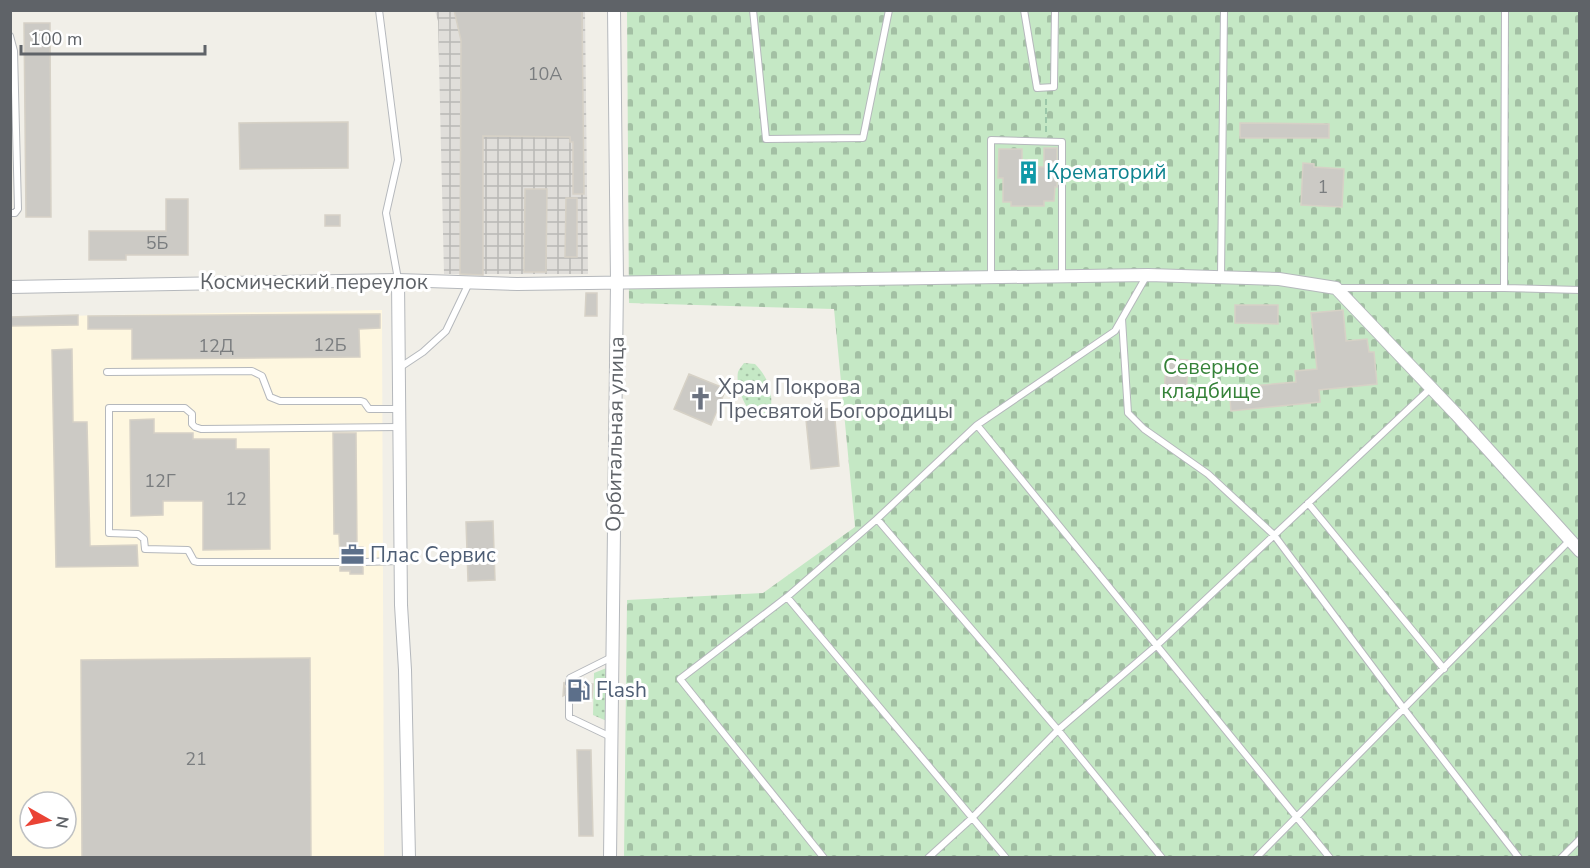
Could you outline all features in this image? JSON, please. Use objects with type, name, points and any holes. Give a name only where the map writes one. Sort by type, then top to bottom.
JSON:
[{"type":"street","name":"Орбитальная улица","points":[[610,858],[617,282],[614,10]]},
{"type":"street","name":"Космический переулок","points":[[10,287],[398,280],[517,284],[1148,275],[1279,279],[1336,288]]},
{"type":"street","points":[[398,280],[401,561],[409,858]]},
{"type":"street","points":[[1336,288],[1580,551]]},
{"type":"lane","points":[[379,10],[398,160],[386,213],[398,280]]},
{"type":"lane","points":[[753,10],[766,139],[863,138],[889,10]]},
{"type":"lane","points":[[1024,10],[1037,88],[1054,87],[1055,10]]},
{"type":"lane","points":[[1221,277],[1224,10]]},
{"type":"lane","points":[[1504,288],[1505,10]]},
{"type":"lane","points":[[10,36],[14,51],[18,209],[15,213],[10,213]]},
{"type":"lane","points":[[991,277],[991,140],[1062,142],[1062,276]]},
{"type":"lane","points":[[824,858],[680,679],[787,597],[877,519],[977,425],[1115,331],[1148,275]]},
{"type":"lane","points":[[399,368],[423,352],[446,331],[469,282]]},
{"type":"lane","points":[[1336,288],[1580,290]]},
{"type":"lane","points":[[1122,318],[1128,413],[1144,429],[1208,474],[1274,535],[1519,858]]},
{"type":"lane","points":[[107,372],[252,371],[262,376],[270,397],[280,401],[361,401],[369,409],[399,409]]},
{"type":"lane","points":[[928,858],[971,819],[1058,730],[1156,646],[1431,388]]},
{"type":"lane","points":[[340,562],[198,562],[194,561],[188,550],[148,550],[144,547],[144,539],[138,534],[109,533],[109,408],[185,408],[192,414],[192,424],[201,429],[400,427]]},
{"type":"lane","points":[[977,425],[1330,858]]},
{"type":"lane","points":[[1308,503],[1444,669]]},
{"type":"lane","points":[[877,519],[1058,730],[1162,858]]},
{"type":"lane","points":[[1256,858],[1571,540]]},
{"type":"lane","points":[[363,562],[401,561]]},
{"type":"lane","points":[[787,597],[1006,858]]},
{"type":"lane","points":[[569,682],[570,678],[612,657]]},
{"type":"lane","points":[[569,697],[569,717],[611,737]]},
{"type":"lane","points":[[1561,858],[1580,839]]},
{"type":"path","points":[[1046,87],[1046,142]]},
{"type":"shaded area","points":[[435,11],[585,11],[588,274],[444,274],[438,21]]},
{"type":"shaded area","points":[[382,310],[384,857],[11,857],[10,317]]},
{"type":"green space","name":"Северное кладбище","points":[[627,11],[1579,11],[1579,857],[624,858],[627,600],[763,593],[855,527],[834,309],[629,303]]},
{"type":"green space","points":[[744,363],[755,364],[764,375],[770,388],[769,415],[761,419],[747,407],[740,392],[738,372]]},
{"type":"green space","points":[[609,667],[609,722],[593,715],[594,673]]},
{"type":"building","points":[[454,10],[582,10],[584,194],[573,194],[573,142],[570,142],[570,137],[483,136],[483,275],[460,274],[461,40]]},
{"type":"building","points":[[24,23],[50,23],[51,217],[26,217]]},
{"type":"building","points":[[348,122],[348,168],[240,169],[239,123]]},
{"type":"building","points":[[1240,123],[1329,124],[1329,138],[1240,138]]},
{"type":"building","name":"Крематорий","points":[[1044,148],[1057,148],[1057,187],[1055,187],[1054,201],[1044,201],[1044,206],[1011,206],[1011,202],[1003,202],[1003,178],[998,178],[999,149],[1022,149],[1022,166],[1044,167]]},
{"type":"building","points":[[1303,163],[1314,164],[1314,167],[1344,169],[1342,207],[1301,205]]},
{"type":"building","points":[[525,189],[547,189],[546,272],[524,272]]},
{"type":"building","points":[[566,198],[577,198],[577,257],[565,257]]},
{"type":"building","points":[[166,199],[188,199],[188,255],[126,255],[126,260],[89,260],[89,231],[166,231]]},
{"type":"building","points":[[325,215],[340,215],[340,226],[325,226]]},
{"type":"building","points":[[586,293],[597,293],[597,316],[585,316]]},
{"type":"building","points":[[1235,305],[1278,305],[1278,324],[1235,323]]},
{"type":"building","points":[[1343,310],[1346,341],[1367,339],[1369,352],[1374,352],[1377,384],[1319,390],[1320,402],[1231,411],[1229,388],[1296,382],[1295,371],[1317,369],[1311,313]]},
{"type":"building","points":[[380,314],[380,328],[359,329],[360,357],[132,359],[132,329],[88,329],[88,316]]},
{"type":"building","points":[[78,315],[78,325],[10,326],[10,317]]},
{"type":"building","points":[[72,349],[73,422],[87,422],[90,546],[137,545],[138,566],[56,567],[52,350]]},
{"type":"building","points":[[1166,359],[1188,360],[1186,401],[1164,400]]},
{"type":"building","name":"Храм Покрова Пресвятой Богородицы","points":[[689,374],[726,389],[711,425],[674,409]]},
{"type":"building","points":[[834,408],[839,466],[811,469],[805,410]]},
{"type":"building","points":[[154,419],[154,433],[193,433],[193,439],[236,439],[236,449],[269,449],[270,549],[203,550],[203,501],[163,501],[163,515],[131,516],[130,420]]},
{"type":"building","points":[[333,433],[356,433],[357,547],[363,547],[363,557],[358,563],[363,567],[363,574],[340,571],[345,561],[340,557],[339,534],[334,534]]},
{"type":"building","points":[[493,521],[495,580],[468,581],[466,522]]},
{"type":"building","points":[[310,658],[311,858],[82,858],[81,660]]},
{"type":"building","name":"Flash","points":[[564,682],[565,687],[569,688],[573,687],[574,683],[593,684],[592,698],[574,697],[570,692],[563,696]]},
{"type":"building","points":[[577,750],[591,750],[593,836],[579,836]]},
{"type":"place","name":"Крематорий","points":[[1028,172]]},
{"type":"place","name":"Храм Покрова Пресвятой Богородицы","points":[[700,399]]},
{"type":"place","name":"Плас Сервис","points":[[352,555]]},
{"type":"place","name":"Flash","points":[[578,690]]}]
